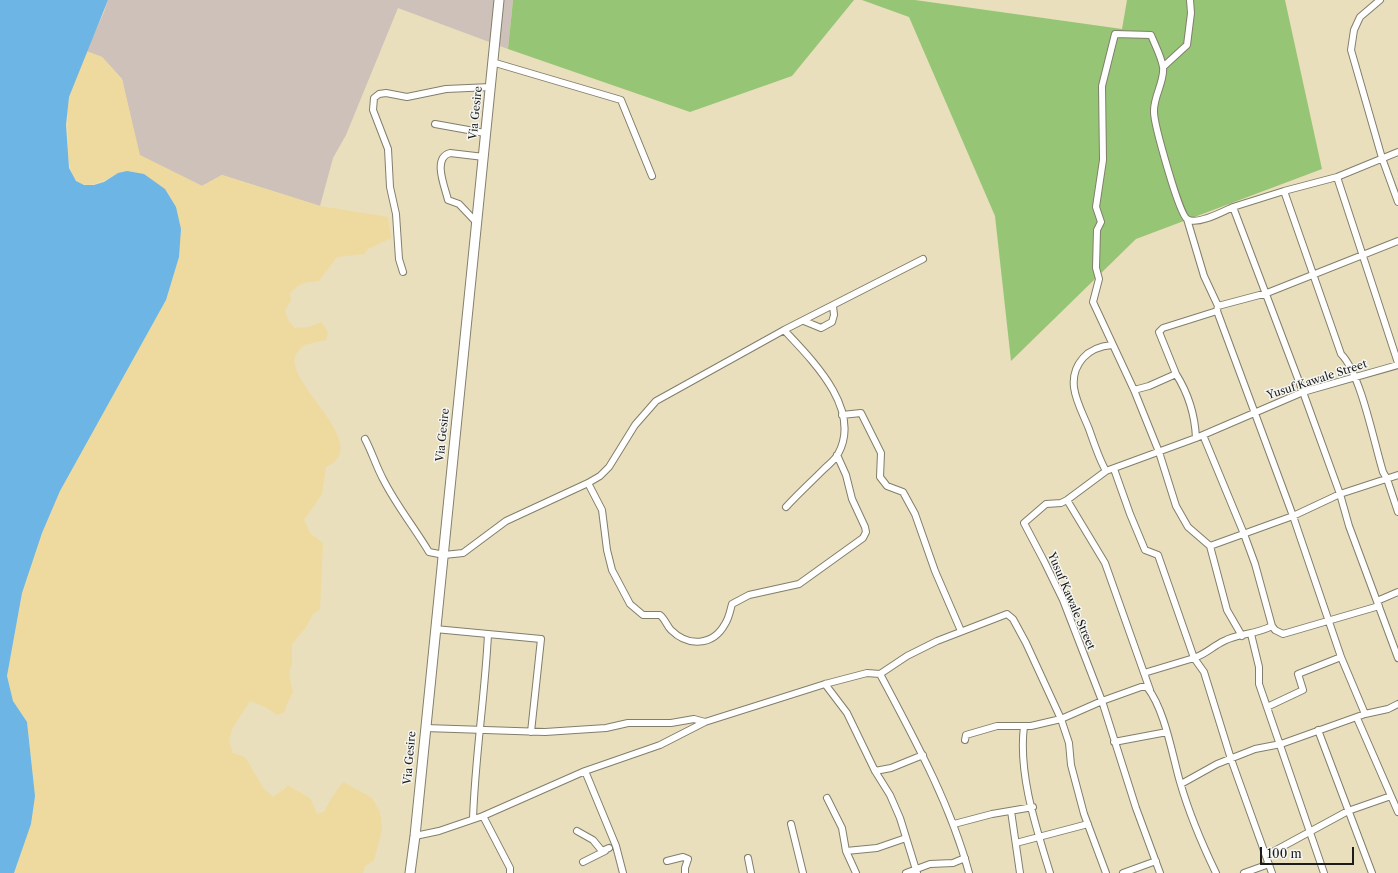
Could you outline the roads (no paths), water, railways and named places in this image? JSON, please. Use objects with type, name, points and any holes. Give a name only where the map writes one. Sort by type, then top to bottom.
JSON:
[{"type":"main road","name":"Via Gesire","points":[[410,873],[444,555],[499,0]]},
{"type":"street","points":[[1163,67],[1188,45],[1191,13],[1190,0]]},
{"type":"street","points":[[1380,0],[1360,17],[1354,30],[1351,50],[1382,158],[1398,202]]},
{"type":"street","points":[[1242,636],[1227,610],[1210,546],[1188,527],[1176,506],[1158,452],[1134,390],[1093,302],[1099,279],[1096,268],[1097,230],[1101,222],[1096,207],[1103,160],[1102,86],[1115,34],[1151,35],[1163,67],[1154,111],[1177,201],[1187,219],[1204,276],[1293,516],[1328,622],[1341,657],[1366,714]]},
{"type":"street","points":[[492,62],[621,100],[652,176]]},
{"type":"street","points":[[404,272],[399,259],[388,149],[373,110],[374,98],[379,94],[386,93],[407,97],[446,89],[491,87]]},
{"type":"street","points":[[435,124],[485,133]]},
{"type":"street","points":[[1187,219],[1203,220],[1233,207],[1284,191],[1337,177],[1398,152]]},
{"type":"street","points":[[477,223],[459,204],[448,200],[440,164],[441,158],[445,154],[450,153],[484,158]]},
{"type":"street","points":[[1337,177],[1398,364]]},
{"type":"street","points":[[1284,191],[1341,354],[1348,361],[1356,377],[1383,472],[1387,479],[1398,512]]},
{"type":"street","points":[[1233,207],[1304,392],[1340,494],[1349,526],[1398,658]]},
{"type":"street","points":[[1196,438],[1196,424],[1190,403],[1176,374],[1159,332],[1163,328],[1267,293],[1398,241]]},
{"type":"street","points":[[365,439],[382,478],[408,523],[417,532],[429,552],[444,555],[463,553],[506,521],[600,476],[609,467],[636,425],[656,401],[784,330],[923,259]]},
{"type":"street","points":[[804,321],[821,328],[832,322],[834,315],[833,306]]},
{"type":"street","points":[[784,330],[816,364],[837,397],[842,415],[844,433],[837,456],[786,507]]},
{"type":"street","points":[[1106,471],[1078,406],[1073,387],[1074,374],[1078,364],[1085,356],[1097,347],[1112,345]]},
{"type":"street","name":"Yusuf Kawale Street","points":[[1160,873],[1136,808],[1102,701],[1063,600],[1024,523],[1046,504],[1061,503],[1068,500],[1106,471],[1196,438],[1255,411],[1304,392],[1398,364]]},
{"type":"street","points":[[1134,390],[1162,381],[1176,374]]},
{"type":"street","points":[[842,415],[861,413],[881,453],[880,477],[888,486],[903,492],[915,514],[935,571],[961,631]]},
{"type":"street","points":[[1203,435],[1244,534],[1255,564],[1272,626],[1275,630],[1283,634],[1306,626],[1328,622],[1378,604],[1398,592]]},
{"type":"street","points":[[588,483],[602,510],[607,550],[612,570],[630,604],[643,615],[660,615],[671,630],[685,640],[698,643],[708,641],[716,636],[725,625],[732,604],[749,595],[799,584],[863,538],[866,532],[865,527],[852,499],[846,475],[837,456]]},
{"type":"street","points":[[1114,469],[1145,550],[1158,555],[1194,658],[1204,672],[1231,759],[1267,855],[1272,873]]},
{"type":"street","points":[[1210,546],[1293,516],[1340,494],[1398,475]]},
{"type":"street","points":[[1068,500],[1105,563],[1151,693],[1167,732],[1181,784],[1205,849],[1216,873]]},
{"type":"street","points":[[415,836],[439,831],[484,816],[584,771],[660,745],[704,722],[825,684],[866,674],[880,674],[907,656],[961,631],[1007,614],[1010,615],[1026,643],[1061,719],[1069,744],[1071,765],[1088,824],[1106,873]]},
{"type":"street","points":[[1144,673],[1194,658],[1206,653],[1225,640],[1260,632],[1272,626]]},
{"type":"street","points":[[435,629],[541,639],[531,732]]},
{"type":"street","points":[[473,819],[476,758],[480,730],[488,634]]},
{"type":"street","points":[[1251,634],[1259,667],[1259,684],[1324,873]]},
{"type":"street","points":[[1267,707],[1303,690],[1298,674],[1341,657]]},
{"type":"street","points":[[880,674],[923,755],[948,815],[954,824],[969,873]]},
{"type":"street","points":[[825,684],[847,713],[875,771],[890,795],[900,818],[916,871]]},
{"type":"street","points":[[965,740],[966,735],[997,726],[1031,726],[1061,719],[1102,701],[1141,687],[1146,687],[1151,693]]},
{"type":"street","points":[[1181,784],[1217,764],[1366,714],[1388,709],[1398,704]]},
{"type":"street","points":[[1357,718],[1398,812]]},
{"type":"street","points":[[425,728],[531,732],[606,728],[628,723],[672,723],[694,719],[704,722]]},
{"type":"street","points":[[1024,726],[1024,770],[1050,873]]},
{"type":"street","points":[[1318,730],[1372,873]]},
{"type":"street","points":[[1114,742],[1167,732]]},
{"type":"street","points":[[875,771],[891,768],[923,755]]},
{"type":"street","points":[[584,771],[616,846],[623,873]]},
{"type":"street","points":[[1267,855],[1348,811],[1391,796]]},
{"type":"street","points":[[827,798],[842,828],[846,851],[856,873]]},
{"type":"street","points":[[954,824],[1033,807]]},
{"type":"street","points":[[1011,811],[1020,873]]},
{"type":"street","points":[[484,816],[510,868],[510,873]]},
{"type":"street","points":[[791,824],[803,873]]},
{"type":"street","points":[[1016,843],[1088,824]]},
{"type":"street","points":[[577,831],[593,840],[602,851],[616,846]]},
{"type":"street","points":[[846,851],[877,848],[906,838]]},
{"type":"street","points":[[583,862],[609,848]]},
{"type":"street","points":[[667,862],[683,857],[688,859],[684,868],[685,873]]},
{"type":"street","points":[[748,858],[751,873]]},
{"type":"street","points":[[906,873],[916,871],[930,864],[953,863],[965,858]]},
{"type":"street","points":[[1123,873],[1156,861]]},
{"type":"street","points":[[1244,873],[1269,864]]},
{"type":"water","points":[[0,0],[108,0],[69,97],[66,125],[69,168],[76,181],[84,185],[94,185],[104,182],[118,173],[127,171],[144,174],[165,189],[176,207],[181,229],[179,257],[166,300],[60,491],[42,533],[22,593],[7,676],[13,701],[27,722],[35,796],[31,824],[14,873],[0,873]]}]
